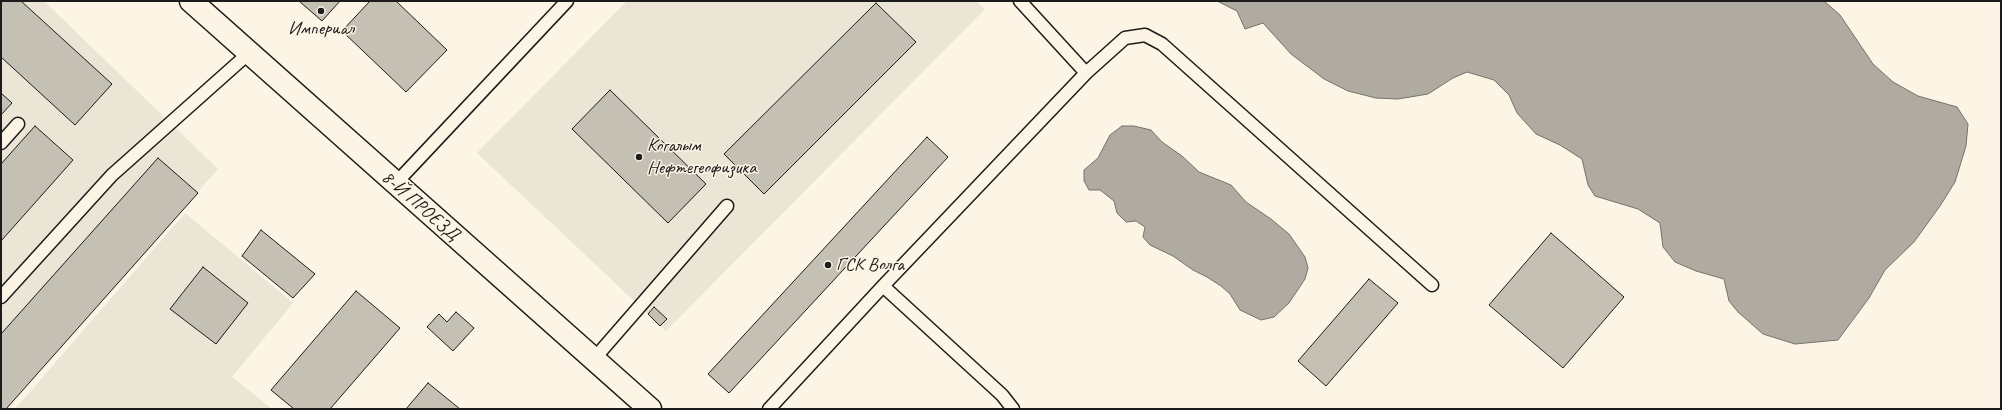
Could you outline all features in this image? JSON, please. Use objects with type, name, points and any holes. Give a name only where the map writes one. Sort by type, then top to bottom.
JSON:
[{"type":"street","name":"8-Й ПРОЕЗД","points":[[191,1],[395,184],[650,409]]},
{"type":"lane","points":[[395,184],[567,1]]},
{"type":"lane","points":[[1020,1],[1086,73]]},
{"type":"lane","points":[[769,409],[883,286],[1086,73],[1125,38],[1145,35],[1162,44],[1432,285]]},
{"type":"lane","points":[[1,298],[112,175],[249,53]]},
{"type":"lane","points":[[1,143],[18,124]]},
{"type":"lane","points":[[594,359],[727,206]]},
{"type":"lane","points":[[883,286],[1002,395],[1013,409]]},
{"type":"shaded area","points":[[1,1],[44,1],[218,169],[4,409],[1,409]]},
{"type":"shaded area","points":[[627,1],[976,1],[985,9],[666,331],[477,153]]},
{"type":"shaded area","points":[[1217,1],[1824,1],[1840,15],[1873,64],[1893,82],[1918,96],[1957,107],[1968,124],[1966,146],[1955,182],[1940,206],[1914,242],[1885,270],[1869,298],[1838,340],[1795,344],[1763,334],[1738,312],[1729,301],[1724,279],[1696,271],[1675,262],[1663,247],[1660,223],[1638,209],[1595,196],[1588,185],[1582,159],[1560,145],[1536,134],[1517,113],[1509,95],[1494,80],[1467,72],[1453,78],[1428,94],[1398,99],[1376,98],[1348,91],[1324,79],[1291,54],[1263,23],[1245,29],[1237,11]]},
{"type":"shaded area","points":[[1122,126],[1134,126],[1151,130],[1162,142],[1182,156],[1199,172],[1231,185],[1246,202],[1271,219],[1289,234],[1305,257],[1308,268],[1305,279],[1289,303],[1274,317],[1261,320],[1240,310],[1230,294],[1221,286],[1193,270],[1173,256],[1150,245],[1143,237],[1145,227],[1136,221],[1126,222],[1117,213],[1114,201],[1100,190],[1089,190],[1084,181],[1084,170],[1098,158],[1110,135]]},
{"type":"shaded area","points":[[185,213],[293,303],[232,377],[272,409],[15,409]]},
{"type":"building","points":[[1,1],[21,1],[112,84],[75,125],[1,57]]},
{"type":"building","name":"Империал","points":[[299,1],[340,1],[322,21]]},
{"type":"building","points":[[370,1],[396,1],[447,50],[406,92],[342,31]]},
{"type":"building","points":[[876,3],[916,42],[764,194],[724,154]]},
{"type":"building","name":"Когалым Нефтегеофизика","points":[[610,90],[706,184],[668,223],[572,129]]},
{"type":"building","points":[[1,93],[12,103],[1,115]]},
{"type":"building","points":[[35,126],[73,160],[1,241],[1,164]]},
{"type":"building","name":"ГСК Волга","points":[[927,137],[948,157],[729,393],[708,374]]},
{"type":"building","points":[[158,158],[198,193],[6,409],[1,409],[1,334]]},
{"type":"building","points":[[261,230],[315,274],[293,298],[242,256]]},
{"type":"building","points":[[1551,233],[1624,297],[1563,368],[1489,305]]},
{"type":"building","points":[[203,267],[248,303],[216,344],[170,309]]},
{"type":"building","points":[[1369,279],[1398,303],[1326,386],[1298,361]]},
{"type":"building","points":[[356,291],[400,328],[330,409],[294,409],[271,390]]},
{"type":"building","points":[[654,307],[667,319],[660,326],[648,314]]},
{"type":"building","points":[[456,312],[474,328],[453,351],[427,327],[439,314],[447,322]]},
{"type":"building","points":[[428,383],[460,409],[406,409]]},
{"type":"place","name":"Империал","points":[[321,11]]},
{"type":"place","name":"Когалым Нефтегеофизика","points":[[639,157]]},
{"type":"place","name":"ГСК Волга","points":[[828,265]]}]
